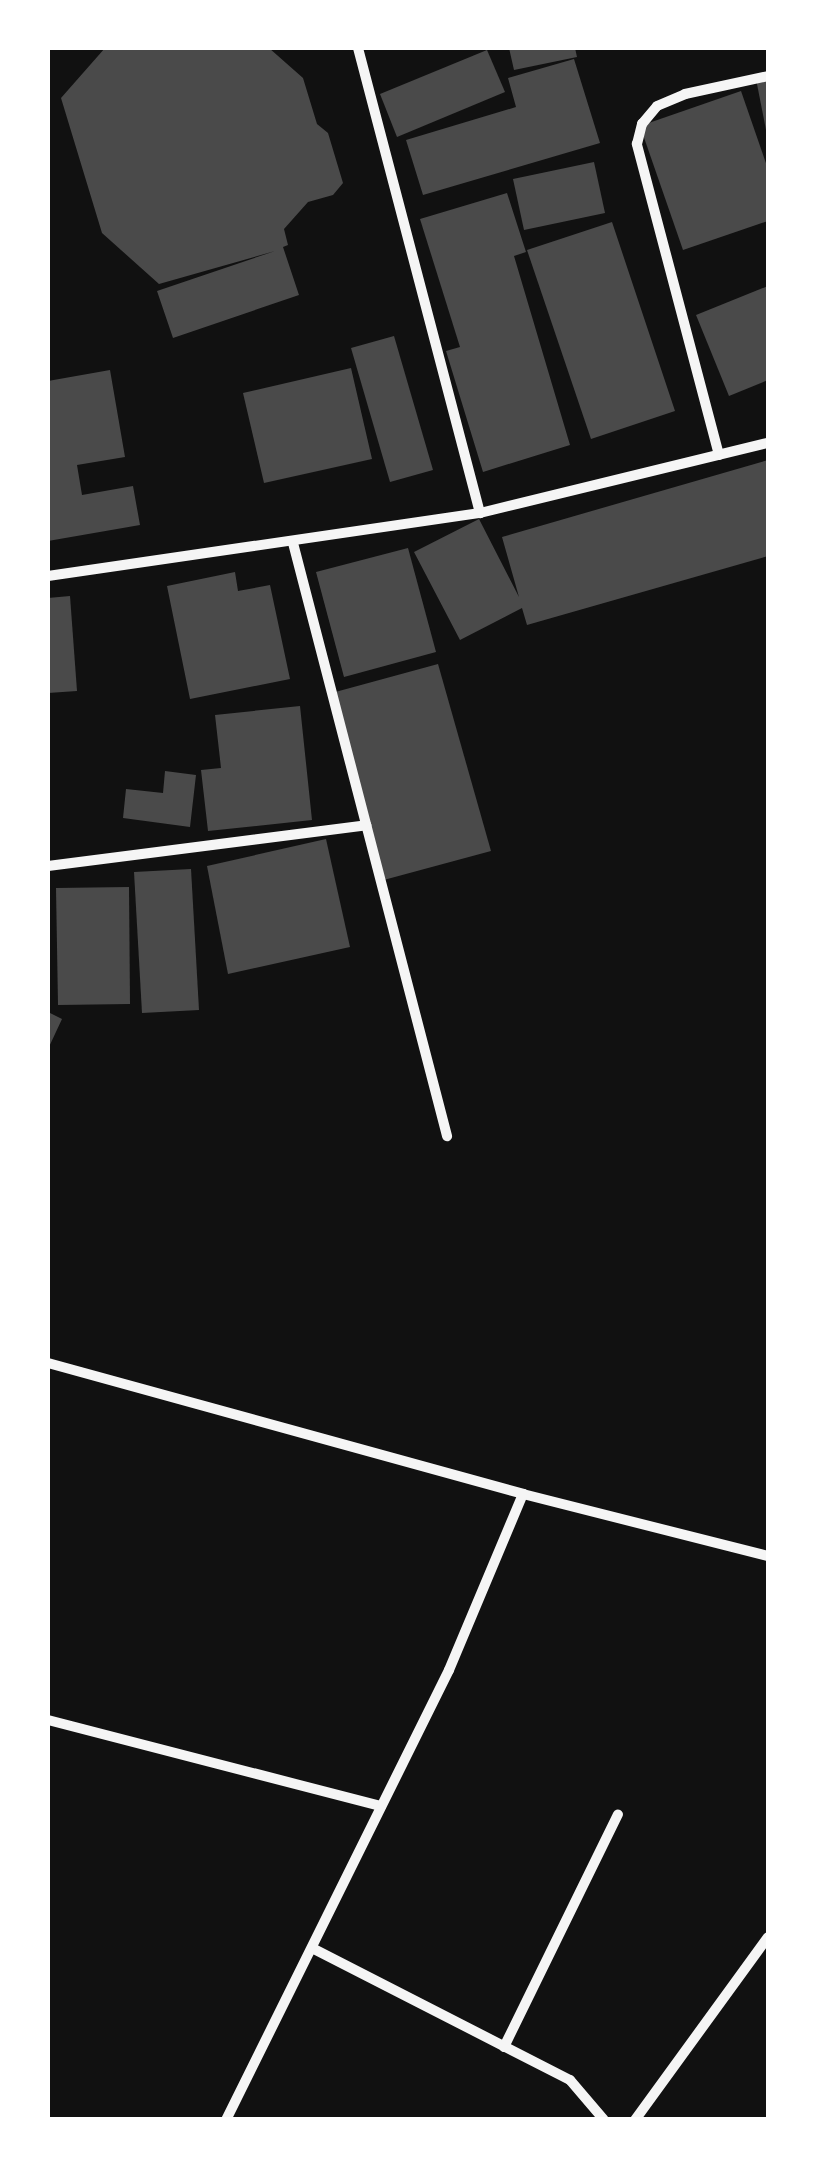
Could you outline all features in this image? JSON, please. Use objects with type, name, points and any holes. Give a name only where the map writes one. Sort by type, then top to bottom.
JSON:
[{"type":"street","points":[[358,48],[480,513]]},
{"type":"street","points":[[719,455],[637,144],[642,124],[658,106],[685,94],[768,76]]},
{"type":"street","points":[[48,576],[293,544],[480,513],[768,443]]},
{"type":"street","points":[[293,544],[446,1136]]},
{"type":"street","points":[[48,866],[366,825]]},
{"type":"street","points":[[48,1363],[523,1494],[768,1556]]},
{"type":"street","points":[[226,2120],[449,1670],[523,1494]]},
{"type":"street","points":[[48,1736],[50,1721],[381,1806]]},
{"type":"street","points":[[504,2047],[618,1814]]},
{"type":"street","points":[[635,2120],[768,1936]]},
{"type":"street","points":[[312,1948],[570,2080],[604,2120]]},
{"type":"building","points":[[105,48],[269,48],[303,78],[317,124],[328,133],[343,183],[333,195],[308,202],[284,229],[288,245],[283,247],[299,295],[173,338],[157,291],[275,251],[159,284],[102,233],[61,98]]},
{"type":"building","points":[[509,48],[575,48],[577,57],[514,70]]},
{"type":"building","points":[[487,50],[505,92],[397,137],[380,94]]},
{"type":"building","points":[[574,59],[600,143],[423,195],[406,140],[516,107],[508,78]]},
{"type":"building","points":[[768,77],[768,135],[767,135],[756,79]]},
{"type":"building","points":[[741,91],[768,169],[768,221],[683,250],[640,126]]},
{"type":"building","points":[[594,162],[605,213],[524,230],[513,179]]},
{"type":"building","points":[[507,193],[526,252],[514,256],[570,445],[483,472],[446,351],[460,347],[420,219]]},
{"type":"building","points":[[612,222],[675,411],[591,439],[527,250]]},
{"type":"building","points":[[768,286],[768,380],[729,396],[696,315]]},
{"type":"building","points":[[394,336],[433,470],[390,482],[351,348]]},
{"type":"building","points":[[351,368],[372,459],[264,483],[243,393]]},
{"type":"building","points":[[110,370],[125,457],[77,465],[82,495],[133,486],[140,525],[48,541],[48,381]]},
{"type":"building","points":[[768,460],[768,556],[527,625],[522,608],[460,640],[414,552],[479,519],[519,597],[502,537]]},
{"type":"building","points":[[408,548],[436,652],[344,677],[316,572]]},
{"type":"building","points":[[235,572],[238,591],[270,585],[290,679],[190,699],[167,586]]},
{"type":"building","points":[[70,596],[77,691],[48,693],[48,598]]},
{"type":"building","points":[[438,664],[491,851],[380,881],[328,694]]},
{"type":"building","points":[[300,706],[312,820],[208,831],[201,770],[221,768],[215,715]]},
{"type":"building","points":[[165,771],[196,775],[190,827],[123,818],[126,789],[163,793]]},
{"type":"building","points":[[326,839],[350,947],[228,974],[207,866]]},
{"type":"building","points":[[191,869],[199,1010],[142,1013],[134,872]]},
{"type":"building","points":[[129,887],[130,1004],[58,1005],[56,888]]},
{"type":"building","points":[[48,1012],[62,1019],[48,1049]]}]
